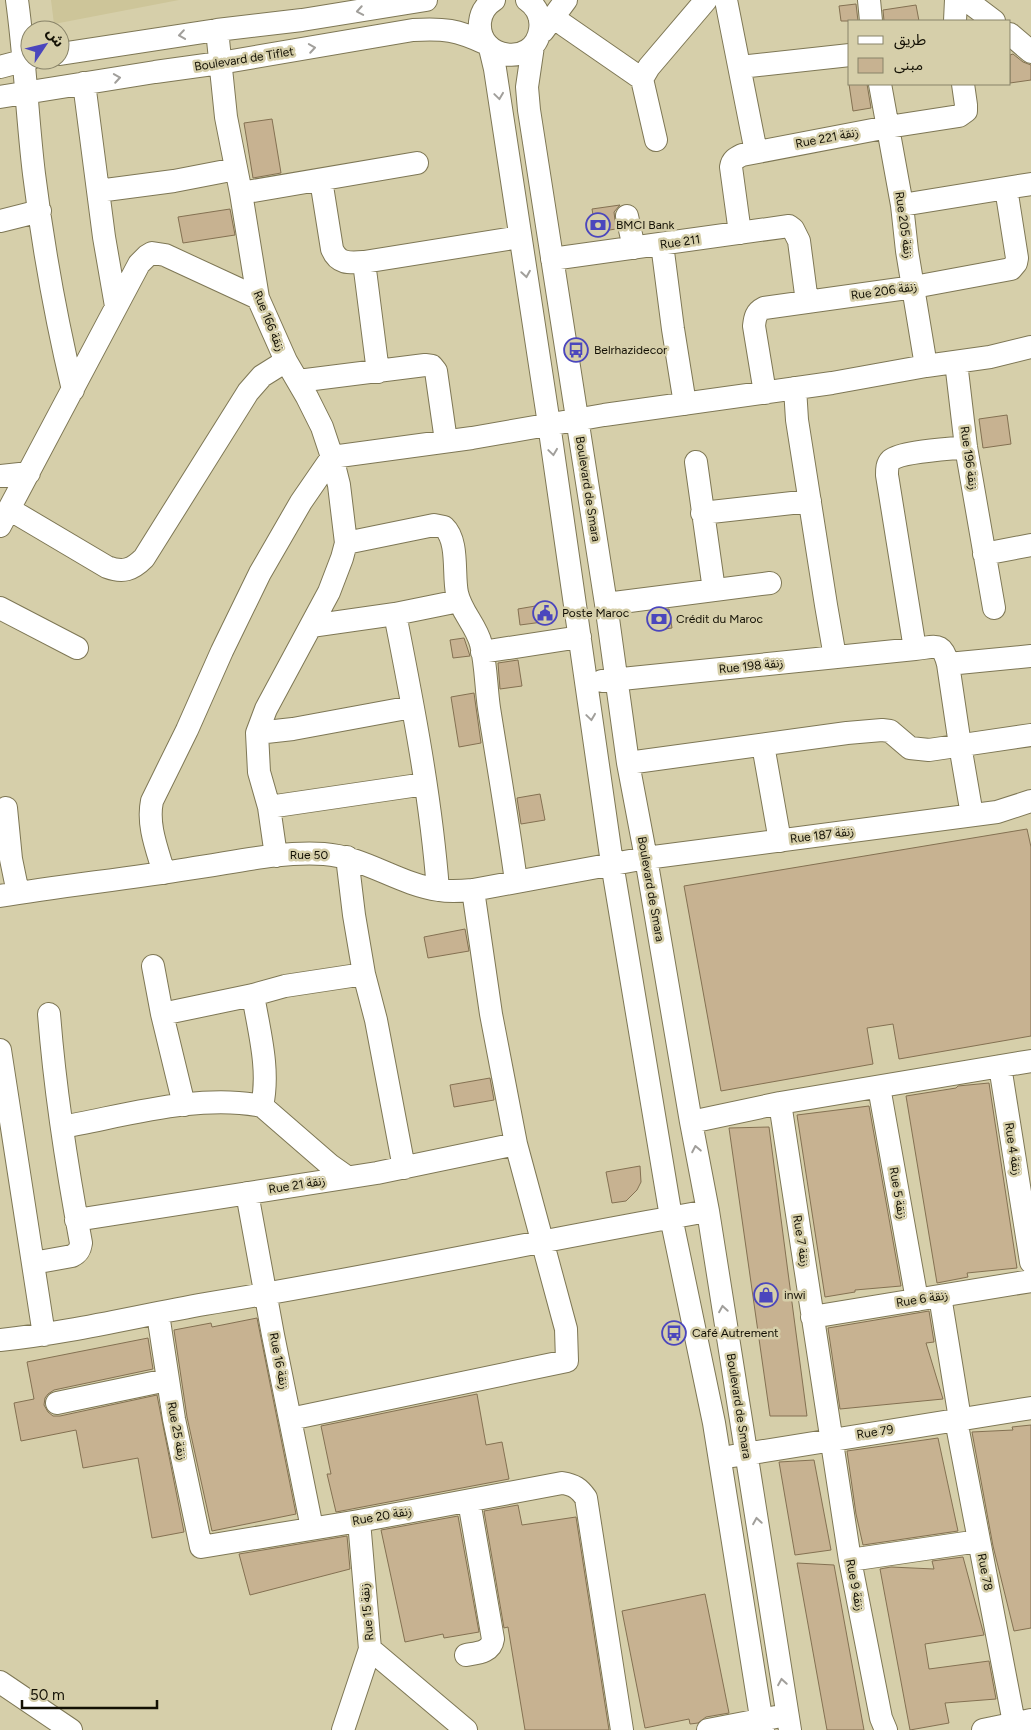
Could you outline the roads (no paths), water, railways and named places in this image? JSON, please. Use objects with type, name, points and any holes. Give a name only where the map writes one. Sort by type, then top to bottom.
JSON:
[{"type":"street","points":[[17,0],[20,20]]},
{"type":"street","points":[[70,52],[217,30],[311,19],[426,0]]},
{"type":"street","points":[[494,0],[484,9],[481,18],[481,35],[488,45],[495,69],[549,424],[612,863],[671,1217],[714,1422],[762,1725]]},
{"type":"street","points":[[539,12],[566,0]]},
{"type":"street","points":[[642,78],[649,67],[706,0]]},
{"type":"street","points":[[726,0],[756,152]]},
{"type":"street","points":[[870,0],[871,20]]},
{"type":"street","points":[[955,20],[956,0]]},
{"type":"street","points":[[966,0],[993,20]]},
{"type":"street","points":[[535,42],[539,12]]},
{"type":"street","points":[[539,12],[561,23],[642,78],[656,140]]},
{"type":"street","name":"Rue 166 زنقة","points":[[217,30],[226,117],[241,193],[258,298],[286,361],[322,427],[332,457],[343,506],[346,543]]},
{"type":"street","name":"Boulevard de Tiflet","points":[[0,97],[220,63],[413,30],[451,30],[468,34],[497,52],[512,56],[527,51],[535,42]]},
{"type":"street","points":[[1011,35],[1031,52]]},
{"type":"street","name":"Boulevard de Smara","points":[[535,42],[527,87],[528,110],[578,420],[628,763],[708,1211],[789,1722]]},
{"type":"street","points":[[740,67],[848,55]]},
{"type":"street","points":[[0,67],[20,62]]},
{"type":"street","points":[[27,70],[31,146],[40,211],[64,354],[73,390]]},
{"type":"street","points":[[84,83],[109,274],[116,306]]},
{"type":"street","name":"Rue 205 زنقة","points":[[880,85],[902,205],[926,366]]},
{"type":"street","name":"Rue 221 زنقة","points":[[740,233],[731,167],[732,162],[742,155],[888,127],[960,116],[966,111],[963,85]]},
{"type":"street","points":[[241,193],[417,163]]},
{"type":"street","points":[[98,191],[174,181],[236,169]]},
{"type":"street","points":[[321,180],[332,249],[334,255],[346,262],[364,262],[520,237]]},
{"type":"street","points":[[902,205],[1031,184]]},
{"type":"street","name":"Rue 206 زنقة","points":[[765,393],[754,326],[756,315],[764,308],[914,287],[1005,271],[1014,267],[1017,258],[1006,188]]},
{"type":"street","points":[[0,221],[40,211]]},
{"type":"street","points":[[627,216],[634,248]]},
{"type":"street","name":"Rue 211","points":[[552,259],[789,226],[797,234],[799,241],[806,302]]},
{"type":"street","points":[[662,244],[685,404]]},
{"type":"street","points":[[258,298],[159,253],[152,253],[143,259],[116,306],[5,517],[107,568],[121,571],[131,568],[144,558],[248,392],[262,376],[286,361]]},
{"type":"street","points":[[364,262],[378,372]]},
{"type":"street","points":[[164,873],[150,825],[149,813],[152,801],[260,573],[301,502],[332,457],[765,393],[1005,354],[1031,346]]},
{"type":"street","name":"Rue 196 زنقة","points":[[956,362],[966,447],[994,608]]},
{"type":"street","points":[[298,381],[425,365],[434,368],[446,441]]},
{"type":"street","points":[[795,388],[797,420],[835,657]]},
{"type":"street","points":[[915,649],[895,532],[887,475],[888,465],[892,459],[906,454],[966,447]]},
{"type":"street","points":[[696,462],[714,590]]},
{"type":"street","points":[[0,476],[29,473]]},
{"type":"street","points":[[702,513],[810,501]]},
{"type":"street","points":[[276,856],[269,807],[259,772],[257,733],[266,709],[329,592],[346,543],[434,525],[444,527],[451,538],[456,591],[478,636],[482,652],[516,881]]},
{"type":"street","points":[[984,554],[1031,545]]},
{"type":"street","points":[[606,604],[770,583]]},
{"type":"street","points":[[311,626],[395,614],[459,600]]},
{"type":"street","points":[[0,608],[77,648]]},
{"type":"street","points":[[395,614],[425,784],[435,850],[438,890]]},
{"type":"street","points":[[482,652],[580,637]]},
{"type":"street","name":"Rue 198 زنقة","points":[[586,683],[915,649],[939,648],[947,658],[1031,656]]},
{"type":"street","points":[[947,658],[972,815]]},
{"type":"street","points":[[257,733],[293,729],[412,707]]},
{"type":"street","points":[[628,763],[882,730],[894,733],[910,748],[929,750],[1031,735]]},
{"type":"street","points":[[763,745],[780,841]]},
{"type":"street","points":[[269,807],[384,792],[425,784]]},
{"type":"street","name":"Rue 187 زنقة","points":[[612,863],[997,812],[1031,801]]},
{"type":"street","points":[[6,808],[11,859],[9,895]]},
{"type":"street","name":"Rue 50","points":[[9,895],[276,856],[310,853],[347,857],[417,885],[450,892],[473,890],[612,863]]},
{"type":"street","points":[[347,857],[364,974],[376,1020],[404,1168]]},
{"type":"street","points":[[290,1419],[567,1360],[566,1329],[516,1144],[491,1014],[473,890]]},
{"type":"street","points":[[153,966],[162,1014],[184,1105]]},
{"type":"street","points":[[162,1014],[320,980],[364,974]]},
{"type":"street","points":[[252,995],[264,1067],[265,1084],[262,1106]]},
{"type":"street","points":[[33,1264],[72,1256],[80,1249],[81,1243],[62,1126],[49,1014]]},
{"type":"street","points":[[0,1050],[44,1335]]},
{"type":"street","points":[[691,1122],[780,1103],[1031,1061]]},
{"type":"street","name":"Rue 4 زنقة","points":[[1000,1066],[1031,1262]]},
{"type":"street","name":"Rue 5 زنقة","points":[[879,1087],[916,1300]]},
{"type":"street","points":[[62,1126],[184,1105],[227,1102],[262,1106],[330,1165],[347,1177]]},
{"type":"street","name":"Rue 7 زنقة","points":[[780,1103],[831,1439]]},
{"type":"street","name":"Rue 21 زنقة","points":[[76,1220],[404,1168],[516,1144]]},
{"type":"street","name":"Rue 16 زنقة","points":[[247,1193],[273,1335],[312,1528]]},
{"type":"street","points":[[0,1340],[44,1335],[267,1295],[708,1211]]},
{"type":"street","name":"Rue 6 زنقة","points":[[812,1317],[1031,1281]]},
{"type":"street","name":"Rue 78","points":[[940,1296],[958,1420],[979,1541],[1022,1722]]},
{"type":"street","name":"Rue 25 زنقة","points":[[158,1314],[167,1380],[201,1547]]},
{"type":"street","points":[[57,1403],[167,1380]]},
{"type":"street","name":"Rue 79","points":[[720,1458],[1031,1408]]},
{"type":"street","name":"Rue 9 زنقة","points":[[831,1439],[850,1560],[881,1718],[886,1730]]},
{"type":"street","name":"Rue 20 زنقة","points":[[201,1547],[359,1521],[562,1483],[572,1484],[586,1498],[622,1730]]},
{"type":"street","points":[[466,1655],[488,1649],[493,1639],[469,1501]]},
{"type":"street","name":"Rue 15 زنقة","points":[[343,1730],[370,1650],[359,1521]]},
{"type":"street","points":[[850,1560],[979,1541]]},
{"type":"street","points":[[370,1650],[466,1730]]},
{"type":"street","points":[[0,1682],[71,1730]]},
{"type":"street","points":[[708,1730],[789,1722]]},
{"type":"street","points":[[982,1730],[1022,1722]]},
{"type":"place","name":"BMCI Bank","points":[[598,225]]},
{"type":"place","name":"Belrhazidecor","points":[[576,350]]},
{"type":"place","name":"Poste Maroc","points":[[545,613]]},
{"type":"place","name":"Crédit du Maroc","points":[[659,619]]},
{"type":"place","name":"inwi","points":[[766,1295]]},
{"type":"place","name":"Café Autrement","points":[[674,1333]]}]
